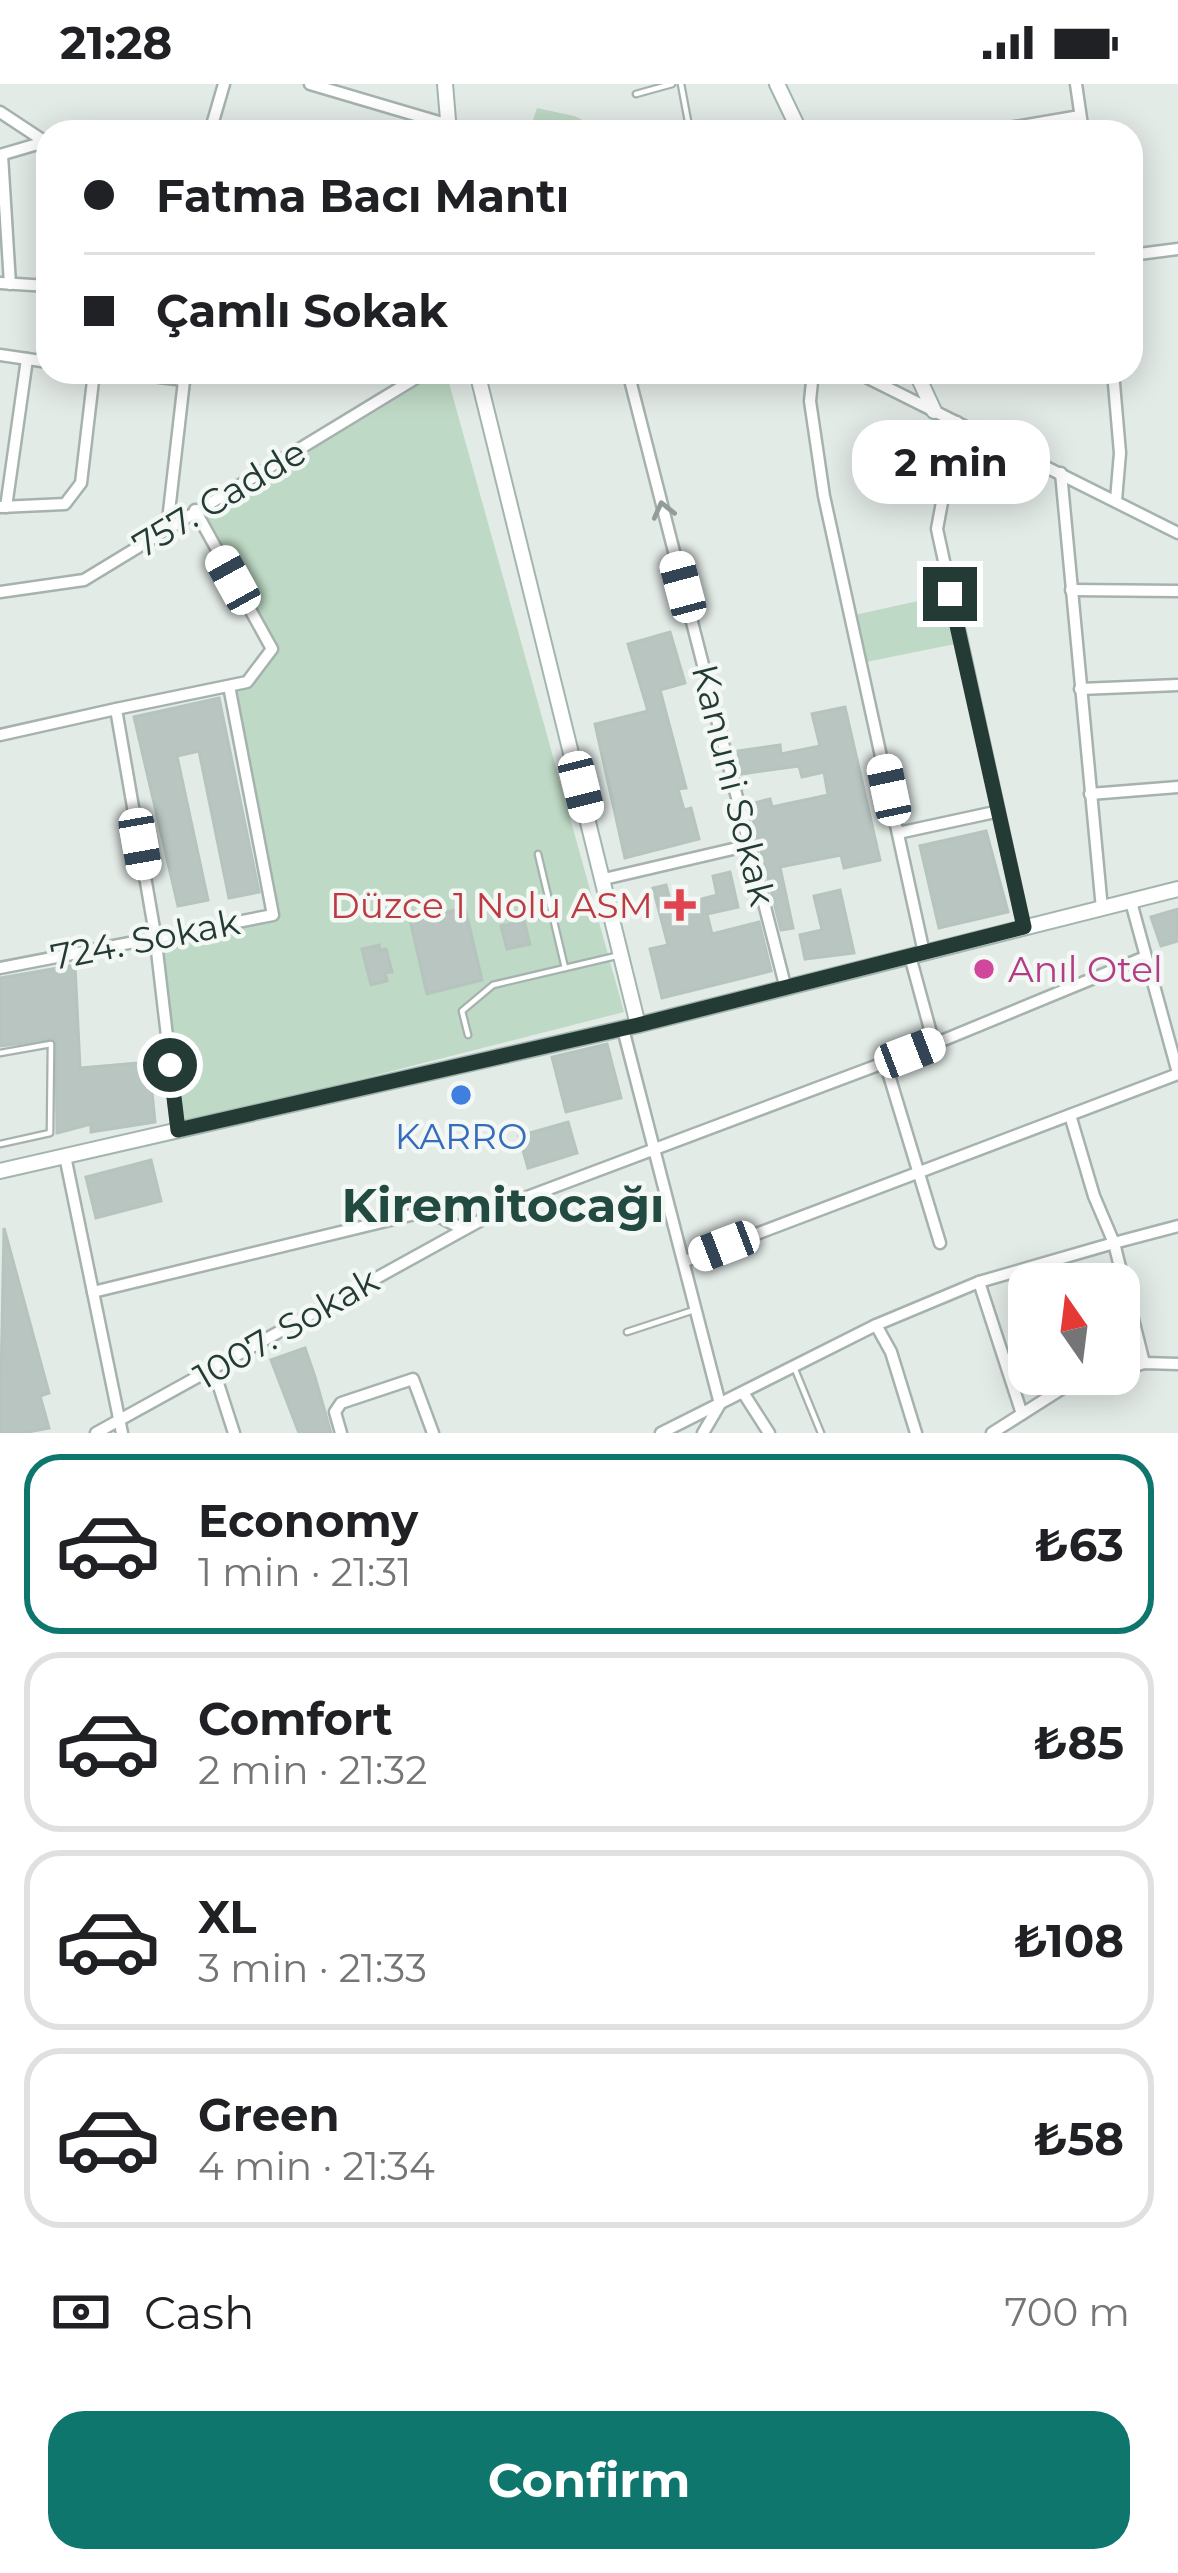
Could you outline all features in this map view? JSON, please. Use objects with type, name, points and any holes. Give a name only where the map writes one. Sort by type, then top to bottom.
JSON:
[{"type":"main road","points":[[445,84],[448,120]]},
{"type":"main road","points":[[779,85],[795,120]]},
{"type":"main road","points":[[480,384],[622,955],[631,1027]]},
{"type":"main road","points":[[922,384],[934,411]]},
{"type":"main road","points":[[0,1171],[631,1027],[1178,889]]},
{"type":"street","points":[[214,120],[224,84]]},
{"type":"street","points":[[310,84],[424,120]]},
{"type":"street","points":[[1076,84],[1081,120]]},
{"type":"street","points":[[0,112],[36,135]]},
{"type":"street","points":[[1056,120],[1080,116]]},
{"type":"street","points":[[36,144],[1,155],[5,283],[36,285]]},
{"type":"street","points":[[1143,253],[1178,249]]},
{"type":"street","points":[[0,355],[36,360]]},
{"type":"street","points":[[27,359],[3,507],[65,504],[81,483],[93,384]]},
{"type":"street","points":[[167,529],[183,384]]},
{"type":"street","name":"757. Cadde","points":[[0,592],[83,580],[406,384]]},
{"type":"street","name":"Kanuni Sokak","points":[[631,384],[786,989]]},
{"type":"street","points":[[812,384],[824,496],[898,833],[934,1044]]},
{"type":"street","points":[[880,384],[1178,533]]},
{"type":"street","points":[[1114,384],[1120,453],[1116,500]]},
{"type":"street","points":[[957,422],[937,529],[995,812],[1024,927]]},
{"type":"street","points":[[1061,473],[1102,909]]},
{"type":"street","points":[[0,735],[247,682],[272,649],[195,510]]},
{"type":"street","points":[[1071,590],[1178,591]]},
{"type":"street","points":[[1080,689],[1178,685]]},
{"type":"street","name":"724. Sokak","points":[[0,968],[155,934],[274,915],[229,686]]},
{"type":"street","points":[[116,709],[155,934],[178,1130]]},
{"type":"street","points":[[1090,794],[1178,787]]},
{"type":"street","points":[[898,833],[995,812]]},
{"type":"street","points":[[604,879],[750,845]]},
{"type":"street","points":[[685,1261],[1178,1073],[1131,902]]},
{"type":"street","name":"1007. Sokak","points":[[95,1433],[214,1371],[461,1228],[572,1177],[934,1044],[1144,957]]},
{"type":"street","points":[[631,1027],[654,1150],[720,1404],[703,1433]]},
{"type":"street","points":[[885,1062],[940,1243]]},
{"type":"street","points":[[1070,1114],[1094,1196],[1114,1243],[1144,1364]]},
{"type":"street","points":[[65,1156],[122,1433]]},
{"type":"street","points":[[93,1292],[415,1214],[439,1216],[461,1228]]},
{"type":"street","points":[[661,1433],[876,1324],[979,1282],[1178,1226]]},
{"type":"street","points":[[979,1282],[1022,1414]]},
{"type":"street","points":[[876,1324],[891,1352],[916,1433]]},
{"type":"street","points":[[1140,1365],[1178,1364]]},
{"type":"street","points":[[214,1371],[234,1433]]},
{"type":"street","points":[[341,1433],[335,1412],[341,1403],[413,1378],[433,1433]]},
{"type":"street","points":[[743,1394],[769,1433]]},
{"type":"street","points":[[992,1433],[1052,1395]]},
{"type":"lane","points":[[636,94],[677,84],[687,120]]},
{"type":"lane","points":[[538,854],[565,968]]},
{"type":"lane","points":[[468,1035],[462,1011],[493,985],[622,955]]},
{"type":"lane","points":[[0,1053],[51,1044],[50,1133],[0,1144]]},
{"type":"lane","points":[[627,1332],[697,1309]]},
{"type":"lane","points":[[794,1367],[820,1433]]},
{"type":"green space","points":[[537,108],[582,120],[533,120]]},
{"type":"green space","points":[[421,384],[449,384],[624,1012],[183,1124],[162,940],[278,916],[236,692],[275,653],[203,516]]},
{"type":"green space","points":[[950,594],[960,643],[861,663],[850,616]]},
{"type":"building","points":[[670,632],[685,683],[660,690],[686,788],[678,789],[684,810],[691,808],[699,839],[625,858],[595,724],[648,711],[628,644]]},
{"type":"building","points":[[219,698],[259,892],[229,898],[199,751],[177,756],[208,900],[178,906],[134,717]]},
{"type":"building","points":[[845,707],[880,860],[844,868],[841,855],[780,867],[793,928],[781,930],[749,804],[770,799],[772,807],[828,795],[824,772],[802,777],[799,766],[741,774],[738,751],[780,745],[781,754],[820,746],[812,714]]},
{"type":"building","points":[[986,831],[1008,912],[939,928],[920,846]]},
{"type":"building","points":[[730,872],[738,907],[707,914],[712,934],[759,922],[771,971],[662,998],[650,949],[668,945],[653,888],[666,885],[672,907],[717,895],[713,876]]},
{"type":"building","points":[[840,890],[854,953],[805,959],[800,935],[822,930],[814,896]]},
{"type":"building","points":[[465,908],[482,980],[427,994],[410,920]]},
{"type":"building","points":[[1178,909],[1178,941],[1161,946],[1151,917]]},
{"type":"building","points":[[524,921],[530,944],[507,949],[501,926]]},
{"type":"building","points":[[379,945],[380,950],[386,949],[392,972],[385,973],[387,981],[371,985],[362,949]]},
{"type":"building","points":[[75,965],[80,1068],[149,1062],[155,1122],[91,1132],[91,1124],[57,1133],[56,1039],[0,1046],[0,978]]},
{"type":"building","points":[[607,1044],[621,1098],[566,1112],[552,1057]]},
{"type":"building","points":[[568,1122],[577,1153],[528,1168],[519,1136]]},
{"type":"building","points":[[151,1160],[161,1201],[96,1218],[86,1177]]},
{"type":"building","points":[[4,1228],[49,1393],[40,1396],[49,1428],[23,1433],[0,1433]]},
{"type":"building","points":[[305,1348],[331,1433],[299,1433],[271,1360]]},
{"type":"place","name":"Düzce 1 Nolu ASM","points":[[680,905]]},
{"type":"place","name":"Anıl Otel","points":[[984,969]]},
{"type":"place","name":"KARRO","points":[[461,1095]]},
{"type":"district","name":"Kiremitocağı","points":[[503,1205]]},
{"type":"route","points":[[170,1065],[178,1130],[638,1025],[1024,927],[950,594]]}]
